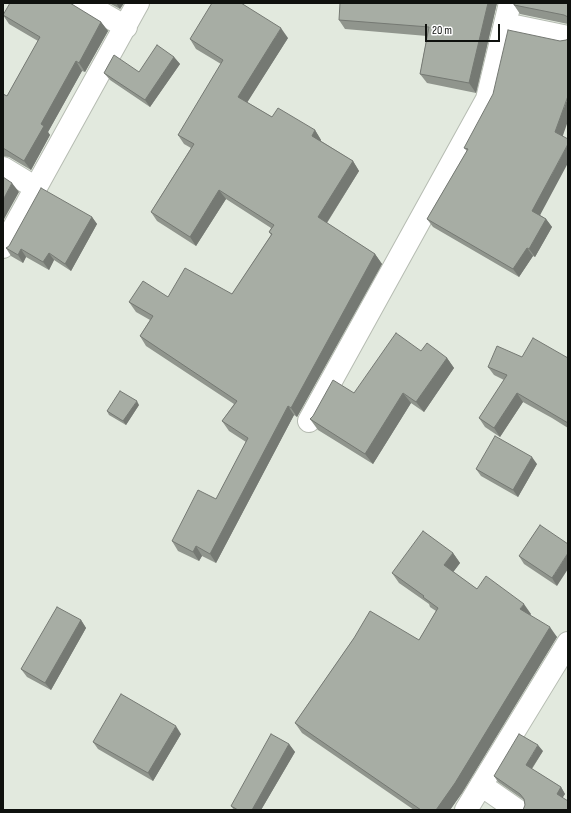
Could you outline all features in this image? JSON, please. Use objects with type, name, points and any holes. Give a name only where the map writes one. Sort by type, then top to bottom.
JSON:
[{"type":"street","points":[[84,3],[126,27]]},
{"type":"street","points":[[3,247],[138,3]]},
{"type":"street","points":[[309,422],[487,99],[510,3]]},
{"type":"street","points":[[505,24],[568,37]]},
{"type":"street","points":[[3,168],[36,188]]},
{"type":"street","points":[[466,810],[568,643]]},
{"type":"street","points":[[481,785],[517,810]]},
{"type":"building","points":[[10,3],[70,3],[101,22],[79,63],[76,61],[41,124],[44,126],[24,161],[3,148],[3,94],[7,96],[40,37],[3,15]]},
{"type":"building","points":[[212,3],[241,3],[281,28],[238,97],[272,117],[278,108],[315,130],[312,136],[353,161],[318,217],[375,254],[291,408],[288,406],[210,554],[196,546],[193,552],[172,541],[198,490],[216,499],[248,438],[222,421],[237,401],[140,336],[153,316],[129,302],[143,281],[168,297],[185,268],[232,294],[272,234],[269,232],[274,225],[219,190],[190,237],[151,212],[194,144],[178,135],[223,60],[190,39]]},
{"type":"building","points":[[340,3],[488,3],[469,83],[420,74],[429,27],[339,20]]},
{"type":"building","points":[[514,3],[568,3],[568,17],[514,5]]},
{"type":"building","points":[[508,30],[560,41],[568,39],[568,96],[555,132],[568,139],[568,144],[532,211],[546,219],[529,249],[527,248],[513,269],[427,219],[468,149],[464,148],[493,94]]},
{"type":"building","points":[[157,45],[174,57],[145,100],[104,73],[114,55],[139,72]]},
{"type":"building","points":[[3,177],[12,183],[3,200]]},
{"type":"building","points":[[41,188],[92,217],[65,264],[49,253],[43,262],[21,249],[18,255],[6,248],[9,246]]},
{"type":"building","points":[[396,333],[421,351],[427,343],[447,358],[416,402],[403,393],[365,454],[310,419],[333,380],[354,393]]},
{"type":"building","points":[[533,338],[568,358],[568,423],[517,393],[494,428],[479,418],[507,375],[488,367],[497,346],[522,357]]},
{"type":"building","points":[[120,391],[137,401],[123,421],[107,411]]},
{"type":"building","points":[[495,436],[532,457],[513,490],[476,469]]},
{"type":"building","points":[[540,525],[568,544],[568,553],[552,578],[519,556]]},
{"type":"building","points":[[423,531],[453,553],[444,565],[477,589],[486,576],[524,604],[520,609],[550,627],[455,783],[436,810],[421,810],[295,723],[354,638],[370,611],[419,640],[438,608],[392,573]]},
{"type":"building","points":[[57,607],[81,620],[45,683],[21,669]]},
{"type":"building","points":[[121,694],[176,726],[148,773],[93,742]]},
{"type":"building","points":[[271,734],[289,744],[252,810],[238,810],[231,806]]},
{"type":"building","points":[[519,734],[538,745],[526,765],[561,787],[557,794],[568,801],[568,810],[523,810],[525,805],[524,799],[520,794],[494,776]]}]
